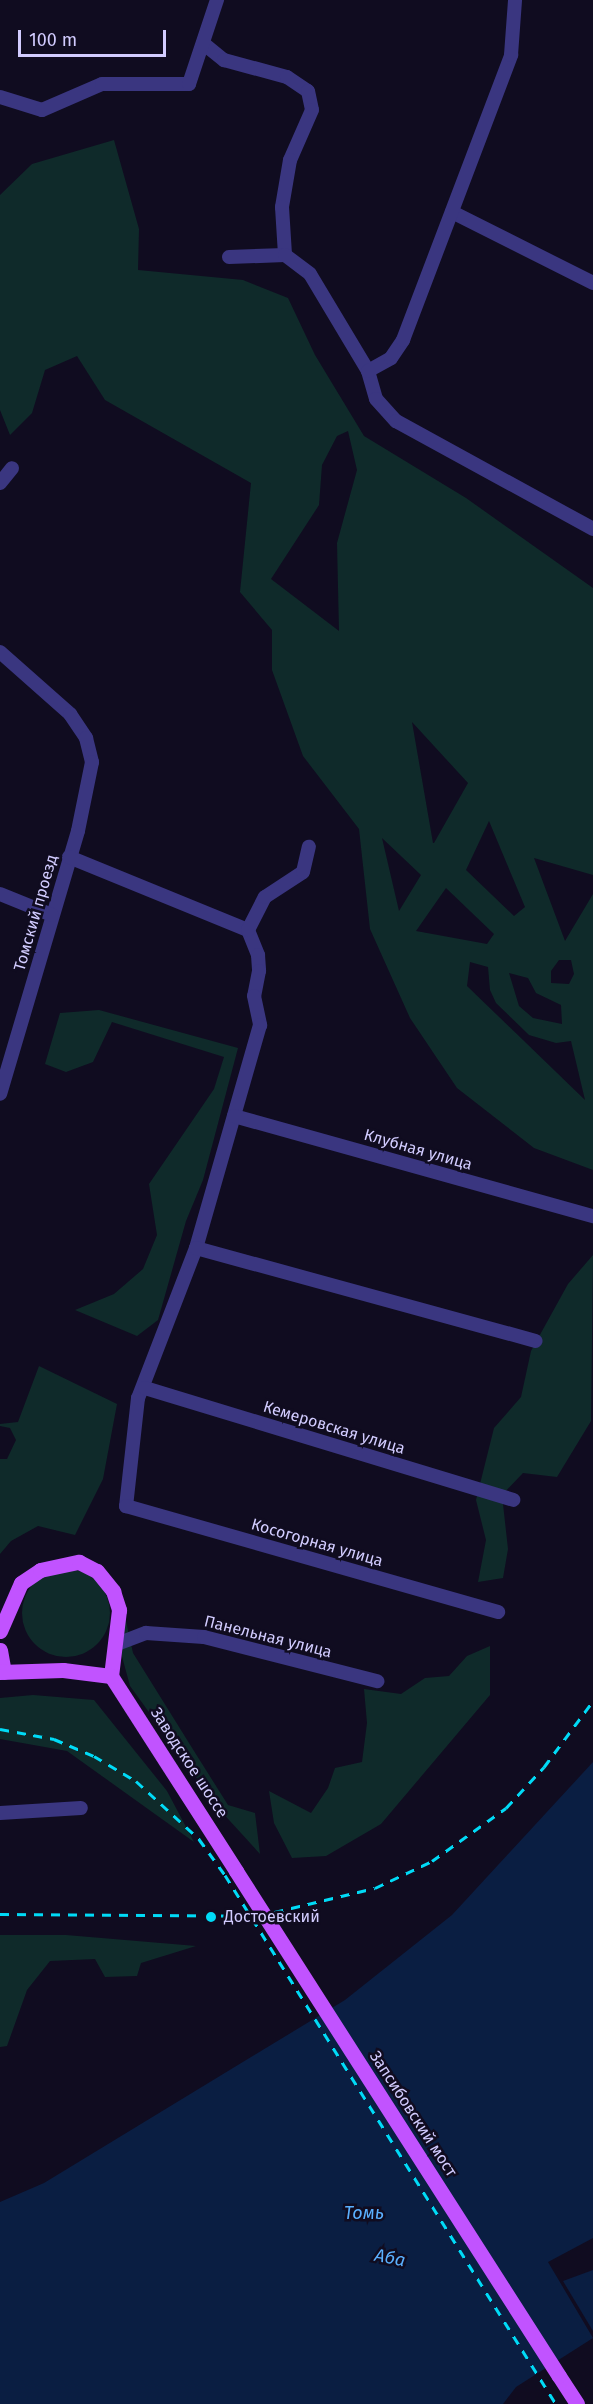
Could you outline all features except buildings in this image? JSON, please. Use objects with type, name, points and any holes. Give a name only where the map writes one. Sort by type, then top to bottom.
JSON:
[{"type":"main road","points":[[0,1631],[21,1583],[40,1570],[79,1562],[98,1571],[113,1591],[119,1610],[117,1644],[111,1676],[63,1670],[2,1672],[0,1650]]},
{"type":"main road","name":"Заводское шоссе","points":[[111,1676],[236,1871]]},
{"type":"main road","name":"Запсибовский мост","points":[[236,1871],[577,2404]]},
{"type":"street","points":[[0,97],[42,110],[102,84],[189,84],[217,0]]},
{"type":"street","points":[[368,371],[391,358],[403,340],[511,55],[515,0]]},
{"type":"street","points":[[204,44],[224,60],[287,77],[308,91],[312,110],[290,160],[282,207],[285,255]]},
{"type":"street","points":[[452,212],[593,283]]},
{"type":"street","points":[[229,256],[285,255],[310,274],[368,371],[376,399],[396,421],[593,529]]},
{"type":"street","points":[[0,483],[12,468]]},
{"type":"street","name":"Томский проезд","points":[[0,652],[70,714],[86,738],[91,775],[0,1094]]},
{"type":"street","points":[[248,930],[265,897],[298,878],[309,847]]},
{"type":"street","points":[[69,857],[248,930],[258,955],[254,996],[260,1025],[196,1248],[144,1390]]},
{"type":"street","points":[[0,894],[52,915]]},
{"type":"street","name":"Клубная улица","points":[[234,1116],[593,1216]]},
{"type":"street","points":[[196,1248],[536,1341]]},
{"type":"street","name":"Кемеровская улица","points":[[144,1390],[513,1500]]},
{"type":"street","name":"Косогорная улица","points":[[144,1390],[138,1398],[126,1506],[498,1612]]},
{"type":"street","name":"Панельная улица","points":[[117,1644],[146,1633],[204,1637],[377,1681]]},
{"type":"street","points":[[0,1813],[81,1808]]},
{"type":"green space","points":[[114,140],[139,229],[138,270],[243,280],[288,298],[315,355],[364,436],[466,498],[593,588],[593,875],[534,858],[565,941],[593,894],[593,1170],[534,1148],[457,1088],[410,1018],[370,929],[359,829],[303,756],[272,670],[272,630],[240,592],[251,483],[105,400],[77,356],[45,370],[32,413],[10,435],[0,410],[0,195],[32,164]],"holes":[[[348,431],[357,470],[337,543],[339,631],[271,579],[319,505],[322,465],[337,436]],[[412,722],[468,783],[433,843]],[[489,821],[525,907],[514,916],[466,870]],[[382,838],[421,875],[399,911]],[[446,888],[494,934],[487,944],[416,931]],[[559,960],[571,960],[574,974],[569,984],[551,983],[551,971]],[[470,962],[488,967],[490,990],[496,1003],[529,1035],[556,1043],[571,1041],[585,1100],[467,986]],[[509,973],[528,978],[536,993],[561,1005],[562,1024],[533,1018],[519,1006]]]},
{"type":"green space","points":[[99,1010],[238,1048],[203,1180],[186,1221],[158,1320],[137,1336],[75,1310],[114,1294],[143,1269],[157,1235],[149,1184],[214,1089],[224,1057],[112,1022],[93,1062],[66,1072],[45,1064],[60,1013]]},
{"type":"green space","points":[[593,1255],[591,1421],[557,1477],[523,1473],[502,1495],[508,1549],[503,1578],[478,1582],[486,1540],[476,1500],[494,1428],[521,1397],[531,1351],[568,1284]]},
{"type":"green space","points":[[39,1366],[117,1404],[103,1479],[75,1535],[38,1526],[11,1541],[0,1554],[0,1459],[7,1459],[16,1440],[10,1428],[0,1426],[0,1424],[18,1422]]},
{"type":"green space","points":[[66,1569],[83,1573],[97,1582],[106,1596],[110,1613],[106,1630],[97,1644],[83,1653],[66,1657],[49,1653],[35,1644],[26,1630],[22,1613],[26,1596],[35,1582],[49,1573]]},
{"type":"green space","points":[[122,1603],[133,1653],[228,1805],[255,1813],[260,1854],[219,1809],[130,1686],[117,1638]]},
{"type":"green space","points":[[490,1646],[490,1695],[381,1824],[326,1856],[292,1858],[274,1823],[269,1791],[311,1813],[328,1788],[335,1768],[362,1762],[367,1723],[364,1689],[401,1694],[425,1678],[449,1676],[467,1656]]},
{"type":"green space","points":[[33,1695],[94,1700],[167,1791],[194,1842],[67,1751],[0,1739],[0,1698]]},
{"type":"green space","points":[[0,1935],[66,1935],[196,1946],[141,1963],[137,1976],[105,1977],[95,1959],[50,1961],[27,1990],[7,2046],[0,2047]]},
{"type":"water","name":"Томь","points":[[593,1762],[593,2238],[548,2262],[593,2338],[516,2387],[503,2404],[0,2404],[0,2202],[44,2183],[345,2000],[452,1915]]},
{"type":"water","points":[[593,2270],[593,2331],[563,2281]]},
{"type":"railway","points":[[0,1914],[258,1916],[375,1888],[432,1861],[506,1808],[544,1767],[593,1701]]},
{"type":"railway","points":[[0,1729],[54,1739],[94,1756],[136,1781],[199,1839],[225,1875],[556,2404]]},
{"type":"place","name":"Достоевский","points":[[211,1917]]},
{"type":"water label","name":"Аба","points":[[390,2258]]}]
